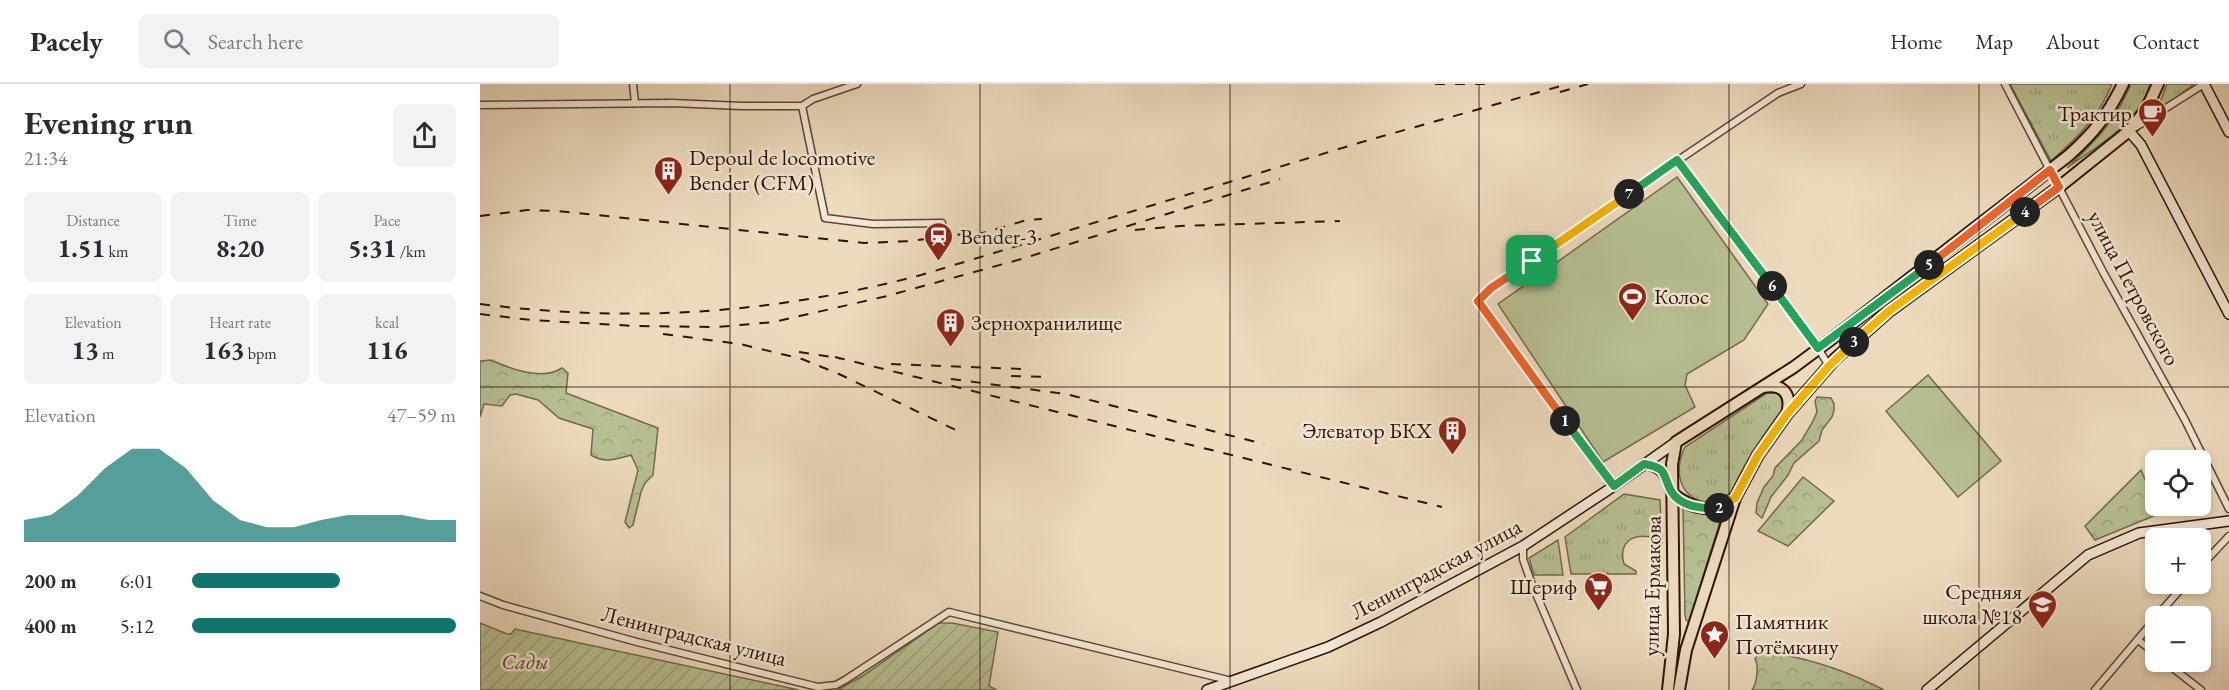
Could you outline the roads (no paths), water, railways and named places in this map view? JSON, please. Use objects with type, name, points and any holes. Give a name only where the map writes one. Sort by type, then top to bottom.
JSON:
[{"type":"main road","points":[[1676,442],[1757,388],[1794,367],[2050,170],[2094,133],[2111,109],[2123,84]]},
{"type":"main road","name":"улица Ермакова","points":[[1679,690],[1686,650],[1735,498],[1758,455],[1787,414],[1829,366],[1889,311],[2059,187],[2130,131],[2146,110],[2158,84]]},
{"type":"main road","points":[[1757,388],[1772,385],[1783,390],[1788,396],[1787,414]]},
{"type":"main road","name":"улица Ермакова","points":[[1668,690],[1674,634],[1672,464],[1676,442]]},
{"type":"main road","points":[[1672,493],[1692,506],[1705,508],[1720,507],[1735,498]]},
{"type":"street","points":[[633,84],[636,103]]},
{"type":"street","points":[[480,105],[636,103],[802,106],[813,99],[857,84]]},
{"type":"street","points":[[1614,486],[1478,301],[1491,288],[1677,160],[1778,93],[1801,84]]},
{"type":"street","name":"улица Петровского","points":[[2005,84],[2103,272],[2185,420],[2229,509]]},
{"type":"street","points":[[2229,132],[2204,84],[2130,131],[2141,146],[2229,314]]},
{"type":"street","points":[[802,106],[825,218],[873,224],[942,223]]},
{"type":"street","points":[[1677,160],[1818,348],[1829,366]]},
{"type":"street","name":"Ленинградская улица","points":[[1207,690],[1328,647],[1381,622],[1523,546],[1676,442]]},
{"type":"street","points":[[1644,464],[1656,466],[1665,472],[1672,493]]},
{"type":"street","points":[[1927,690],[2088,555],[2139,533],[2229,521]]},
{"type":"street","points":[[2211,555],[2229,536]]},
{"type":"street","points":[[1523,546],[1523,559],[1531,582],[1577,690]]},
{"type":"street","points":[[2166,606],[2176,594]]},
{"type":"street","name":"Ленинградская улица","points":[[480,596],[503,605],[628,640],[818,687],[836,685],[845,680],[949,612],[1232,681]]},
{"type":"street","points":[[2095,690],[2145,630]]},
{"type":"street","points":[[2138,639],[2145,645]]},
{"type":"street","points":[[2175,672],[2192,688],[2201,690]]},
{"type":"railway","points":[[1435,84],[1493,84]]},
{"type":"railway","points":[[480,304],[592,313],[702,311],[811,299],[866,288],[921,275],[1362,142],[1568,84]]},
{"type":"railway","points":[[1560,92],[1588,84]]},
{"type":"railway","points":[[480,314],[531,320],[636,326],[717,327],[774,322],[887,296],[1018,260],[1280,179]]},
{"type":"railway","points":[[480,216],[527,210],[558,211],[864,243],[911,241],[964,234],[969,237],[1027,220],[1042,219]]},
{"type":"railway","points":[[1135,230],[1180,226],[1340,221]]},
{"type":"railway","points":[[663,334],[740,344],[802,359],[839,374],[962,433]]},
{"type":"railway","points":[[799,352],[844,359]]},
{"type":"railway","points":[[835,357],[1442,507]]},
{"type":"railway","points":[[891,364],[1022,369]]},
{"type":"railway","points":[[1011,376],[1048,377]]},
{"type":"railway","points":[[951,379],[1066,394],[1264,444]]},
{"type":"place","name":"Трактир","points":[[2153,138]]},
{"type":"place","name":"Depoul de locomotive Bender (CFM)","points":[[668,196]]},
{"type":"place","name":"Bender-3","points":[[939,262]]},
{"type":"place","name":"Колос","points":[[1633,322]]},
{"type":"place","name":"Зернохранилище","points":[[950,348]]},
{"type":"place","name":"Элеватор БКХ","points":[[1453,456]]},
{"type":"place","name":"Шериф","points":[[1598,612]]},
{"type":"place","name":"Средняя школа №18","points":[[2043,630]]},
{"type":"place","name":"Памятник Потёмкину","points":[[1714,660]]},
{"type":"park label","name":"Сады","points":[[525,661]]}]
